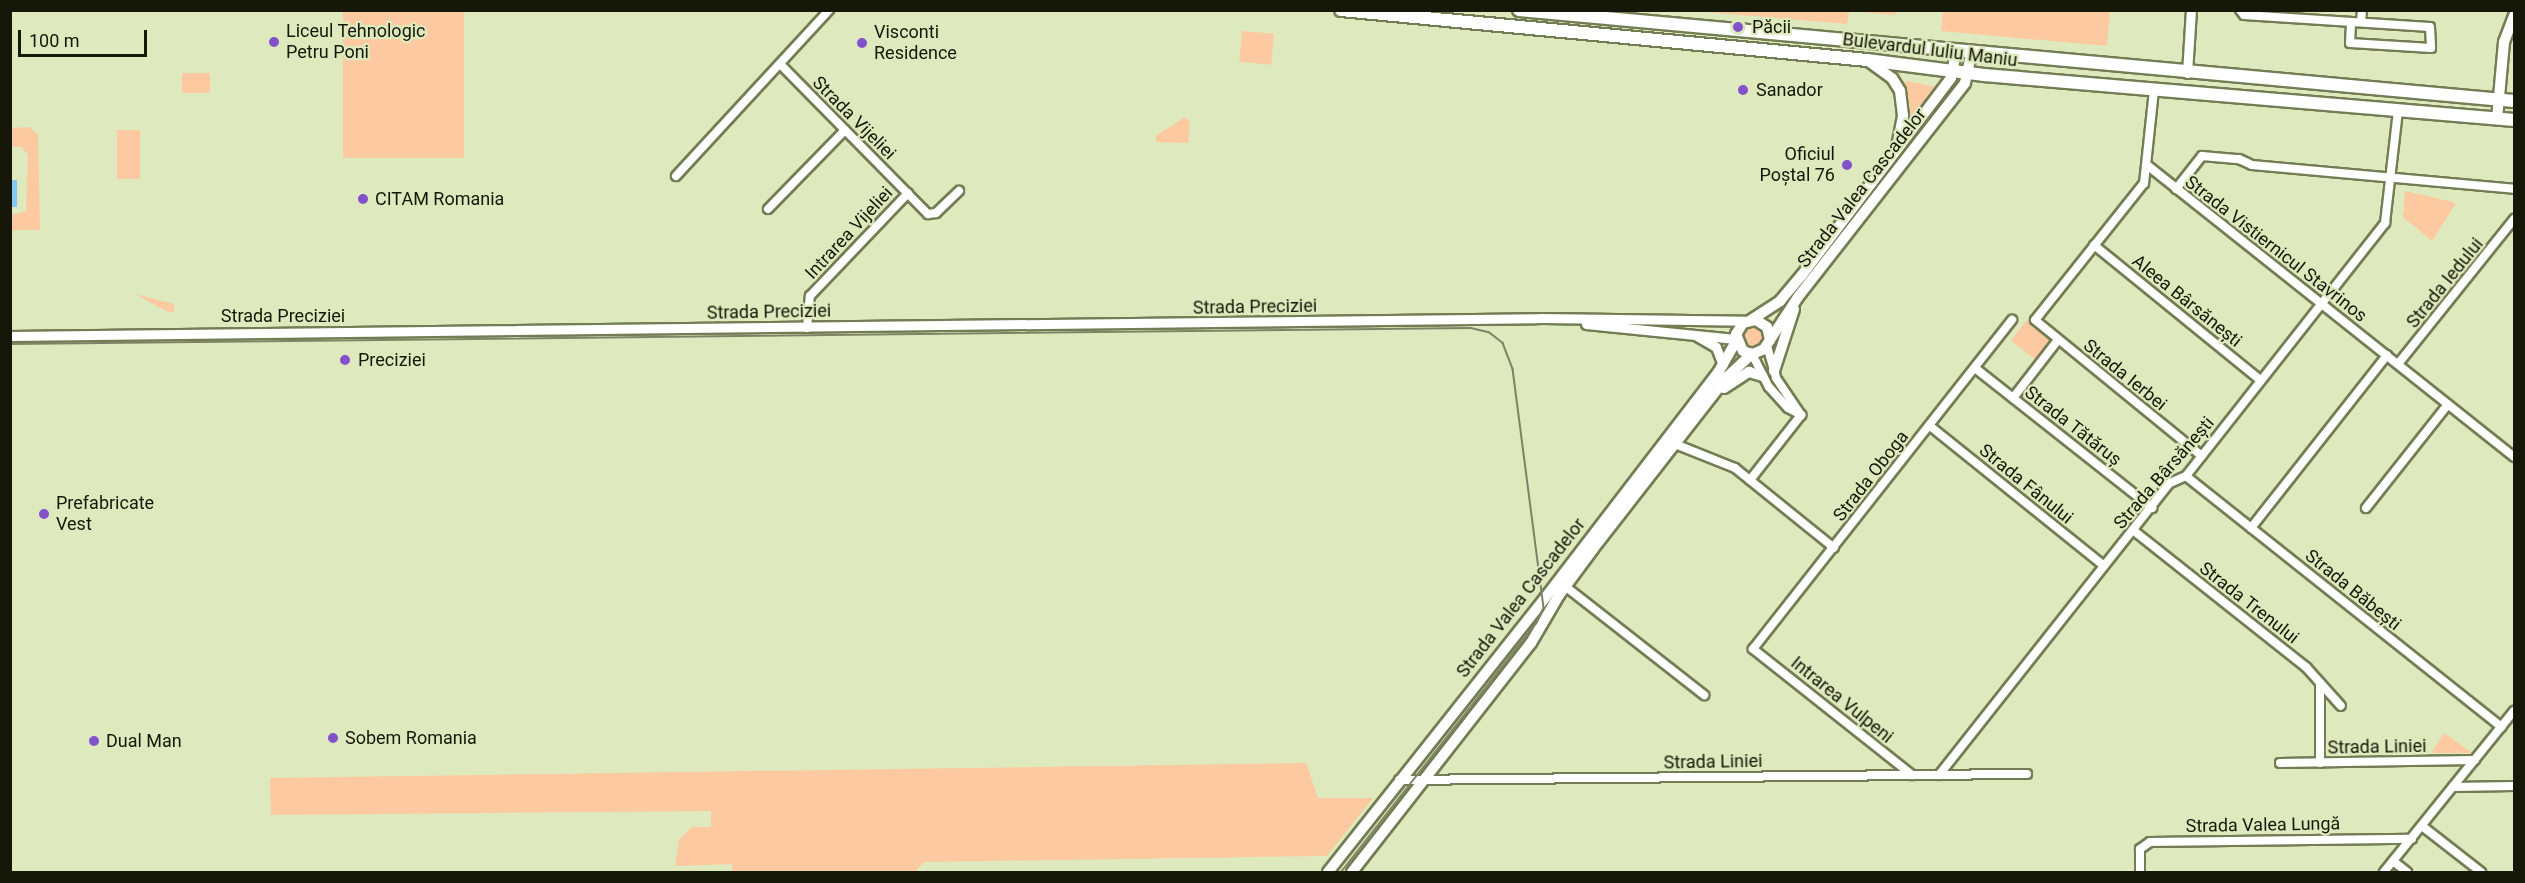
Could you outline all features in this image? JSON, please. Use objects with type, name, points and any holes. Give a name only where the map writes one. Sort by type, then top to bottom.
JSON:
[{"type":"main road","name":"Bulevardul Iuliu Maniu","points":[[1341,10],[1867,60],[1969,74],[2514,120]]},
{"type":"main road","name":"Bulevardul Iuliu Maniu","points":[[1519,10],[1971,54],[2514,101]]},
{"type":"main road","points":[[2497,119],[2504,42],[2514,16]]},
{"type":"main road","points":[[1954,72],[1956,52]]},
{"type":"main road","name":"Strada Valea Cascadelor","points":[[1768,343],[1798,297],[1914,151],[1969,74],[1971,54]]},
{"type":"main road","points":[[1867,60],[1892,78],[1900,91],[1903,116],[1896,152]]},
{"type":"main road","name":"Strada Valea Cascadelor","points":[[1749,320],[1791,290],[1954,72]]},
{"type":"main road","points":[[1774,371],[1798,297]]},
{"type":"main road","points":[[1749,320],[1764,324],[1768,343],[1752,354],[1740,349],[1736,340],[1737,330],[1749,320]]},
{"type":"main road","name":"Strada Valea Cascadelor","points":[[1328,873],[1723,365],[1736,340]]},
{"type":"main road","name":"Strada Valea Cascadelor","points":[[1352,873],[1531,643],[1565,586],[1710,400],[1752,354]]},
{"type":"main road","points":[[1710,400],[1744,374],[1753,372],[1762,376]]},
{"type":"street","points":[[676,176],[829,10]]},
{"type":"street","points":[[2187,73],[2191,10]]},
{"type":"street","points":[[2240,10],[2244,15],[2278,14],[2351,24],[2361,22],[2430,27],[2431,48],[2350,43],[2351,24]]},
{"type":"street","points":[[2361,22],[2362,10]]},
{"type":"street","name":"Strada Vijeliei","points":[[780,64],[930,215],[958,191]]},
{"type":"street","points":[[2094,245],[2142,187],[2147,165],[2154,90]]},
{"type":"street","name":"Strada Bârsănești","points":[[1939,775],[2170,483],[2186,476],[2385,223],[2398,111]]},
{"type":"street","points":[[768,209],[845,130]]},
{"type":"street","points":[[2176,189],[2202,156],[2239,159],[2252,165],[2514,189]]},
{"type":"street","name":"Strada Vistiernicul Stavrinos","points":[[2147,165],[2514,457]]},
{"type":"street","name":"Intrarea Vijeliei","points":[[807,328],[807,303],[814,291],[908,193]]},
{"type":"street","name":"Strada Iedului","points":[[2398,364],[2514,219]]},
{"type":"street","name":"Strada Ierbei","points":[[2094,245],[2036,314],[2036,321],[2202,456]]},
{"type":"street","name":"Aleea Bârsănești","points":[[2094,245],[2260,380]]},
{"type":"street","name":"Strada Preciziei","points":[[10,336],[1527,320],[1749,320]]},
{"type":"street","name":"Strada Oboga","points":[[1754,649],[2012,320]]},
{"type":"street","name":"Strada Preciziei","points":[[1584,321],[1689,332],[1736,340]]},
{"type":"street","points":[[1689,332],[1716,347],[1723,365]]},
{"type":"street","points":[[2013,398],[2058,340]]},
{"type":"street","points":[[1768,343],[1774,371],[1801,415]]},
{"type":"street","points":[[1752,354],[1762,376],[1788,408],[1801,415]]},
{"type":"street","points":[[2251,528],[2387,355]]},
{"type":"street","name":"Strada Tătăruș","points":[[1976,368],[2151,508]]},
{"type":"street","points":[[2366,508],[2448,404]]},
{"type":"street","points":[[1750,480],[1801,415]]},
{"type":"street","name":"Strada Fânului","points":[[1930,426],[2104,566]]},
{"type":"street","points":[[1675,444],[1735,468],[1834,548]]},
{"type":"street","name":"Strada Băbești","points":[[2186,476],[2501,728]]},
{"type":"street","name":"Strada Trenului","points":[[2133,530],[2306,667],[2341,706]]},
{"type":"street","points":[[1565,586],[1704,695]]},
{"type":"street","name":"Intrarea Vulpeni","points":[[1754,649],[1911,775]]},
{"type":"street","points":[[2320,682],[2320,763]]},
{"type":"street","points":[[2384,873],[2514,711]]},
{"type":"street","name":"Strada Liniei","points":[[2280,763],[2475,760]]},
{"type":"street","name":"Strada Liniei","points":[[1399,780],[2027,774]]},
{"type":"street","points":[[2453,787],[2514,786]]},
{"type":"street","points":[[2422,826],[2481,873]]},
{"type":"street","name":"Strada Valea Lungă","points":[[2140,873],[2140,849],[2150,842],[2412,838]]},
{"type":"street","points":[[2393,861],[2407,873]]},
{"type":"shaded area","points":[[343,11],[464,11],[464,158],[343,158]]},
{"type":"shaded area","points":[[1693,11],[1849,11],[1847,24]]},
{"type":"shaded area","points":[[1849,11],[1896,11],[1895,15]]},
{"type":"shaded area","points":[[1943,11],[2110,11],[2107,46],[1941,31]]},
{"type":"shaded area","points":[[1242,31],[1274,34],[1271,65],[1239,62]]},
{"type":"shaded area","points":[[182,73],[210,73],[210,93],[182,93]]},
{"type":"shaded area","points":[[1907,81],[1936,87],[1908,124],[1910,104],[1904,85]]},
{"type":"shaded area","points":[[1185,117],[1190,122],[1188,143],[1156,142],[1156,136]]},
{"type":"shaded area","points":[[30,127],[38,135],[40,230],[11,230],[11,215],[26,211],[28,155],[22,147],[11,147],[11,128]]},
{"type":"shaded area","points":[[117,130],[140,130],[140,179],[117,179]]},
{"type":"shaded area","points":[[2405,191],[2453,202],[2455,205],[2432,241],[2403,217]]},
{"type":"shaded area","points":[[135,294],[174,304],[174,312],[168,312]]},
{"type":"shaded area","points":[[2027,320],[2051,339],[2035,360],[2011,340]]},
{"type":"shaded area","points":[[1753,326],[1761,329],[1764,337],[1761,345],[1753,348],[1745,345],[1742,337],[1745,329]]},
{"type":"shaded area","points":[[2444,733],[2472,753],[2431,753]]},
{"type":"shaded area","points":[[1306,763],[1318,798],[1373,798],[1327,856],[924,862],[915,872],[732,872],[732,864],[675,866],[679,840],[692,827],[711,827],[711,811],[271,815],[270,778]]},
{"type":"water","points":[[11,180],[17,180],[17,207],[11,207]]},
{"type":"tram line","points":[[10,344],[1471,328],[1489,332],[1503,343],[1513,369],[1544,608],[1537,623],[1342,872]]},
{"type":"place","name":"Păcii","points":[[1738,27]]},
{"type":"place","name":"Liceul Tehnologic Petru Poni","points":[[274,42]]},
{"type":"place","name":"Visconti Residence","points":[[862,43]]},
{"type":"place","name":"Sanador","points":[[1743,90]]},
{"type":"place","name":"Oficiul Poștal 76","points":[[1847,165]]},
{"type":"place","name":"CITAM Romania","points":[[363,199]]},
{"type":"place","name":"Preciziei","points":[[345,360]]},
{"type":"place","name":"Prefabricate Vest","points":[[44,514]]},
{"type":"place","name":"Sobem Romania","points":[[333,738]]},
{"type":"place","name":"Dual Man","points":[[94,741]]}]
